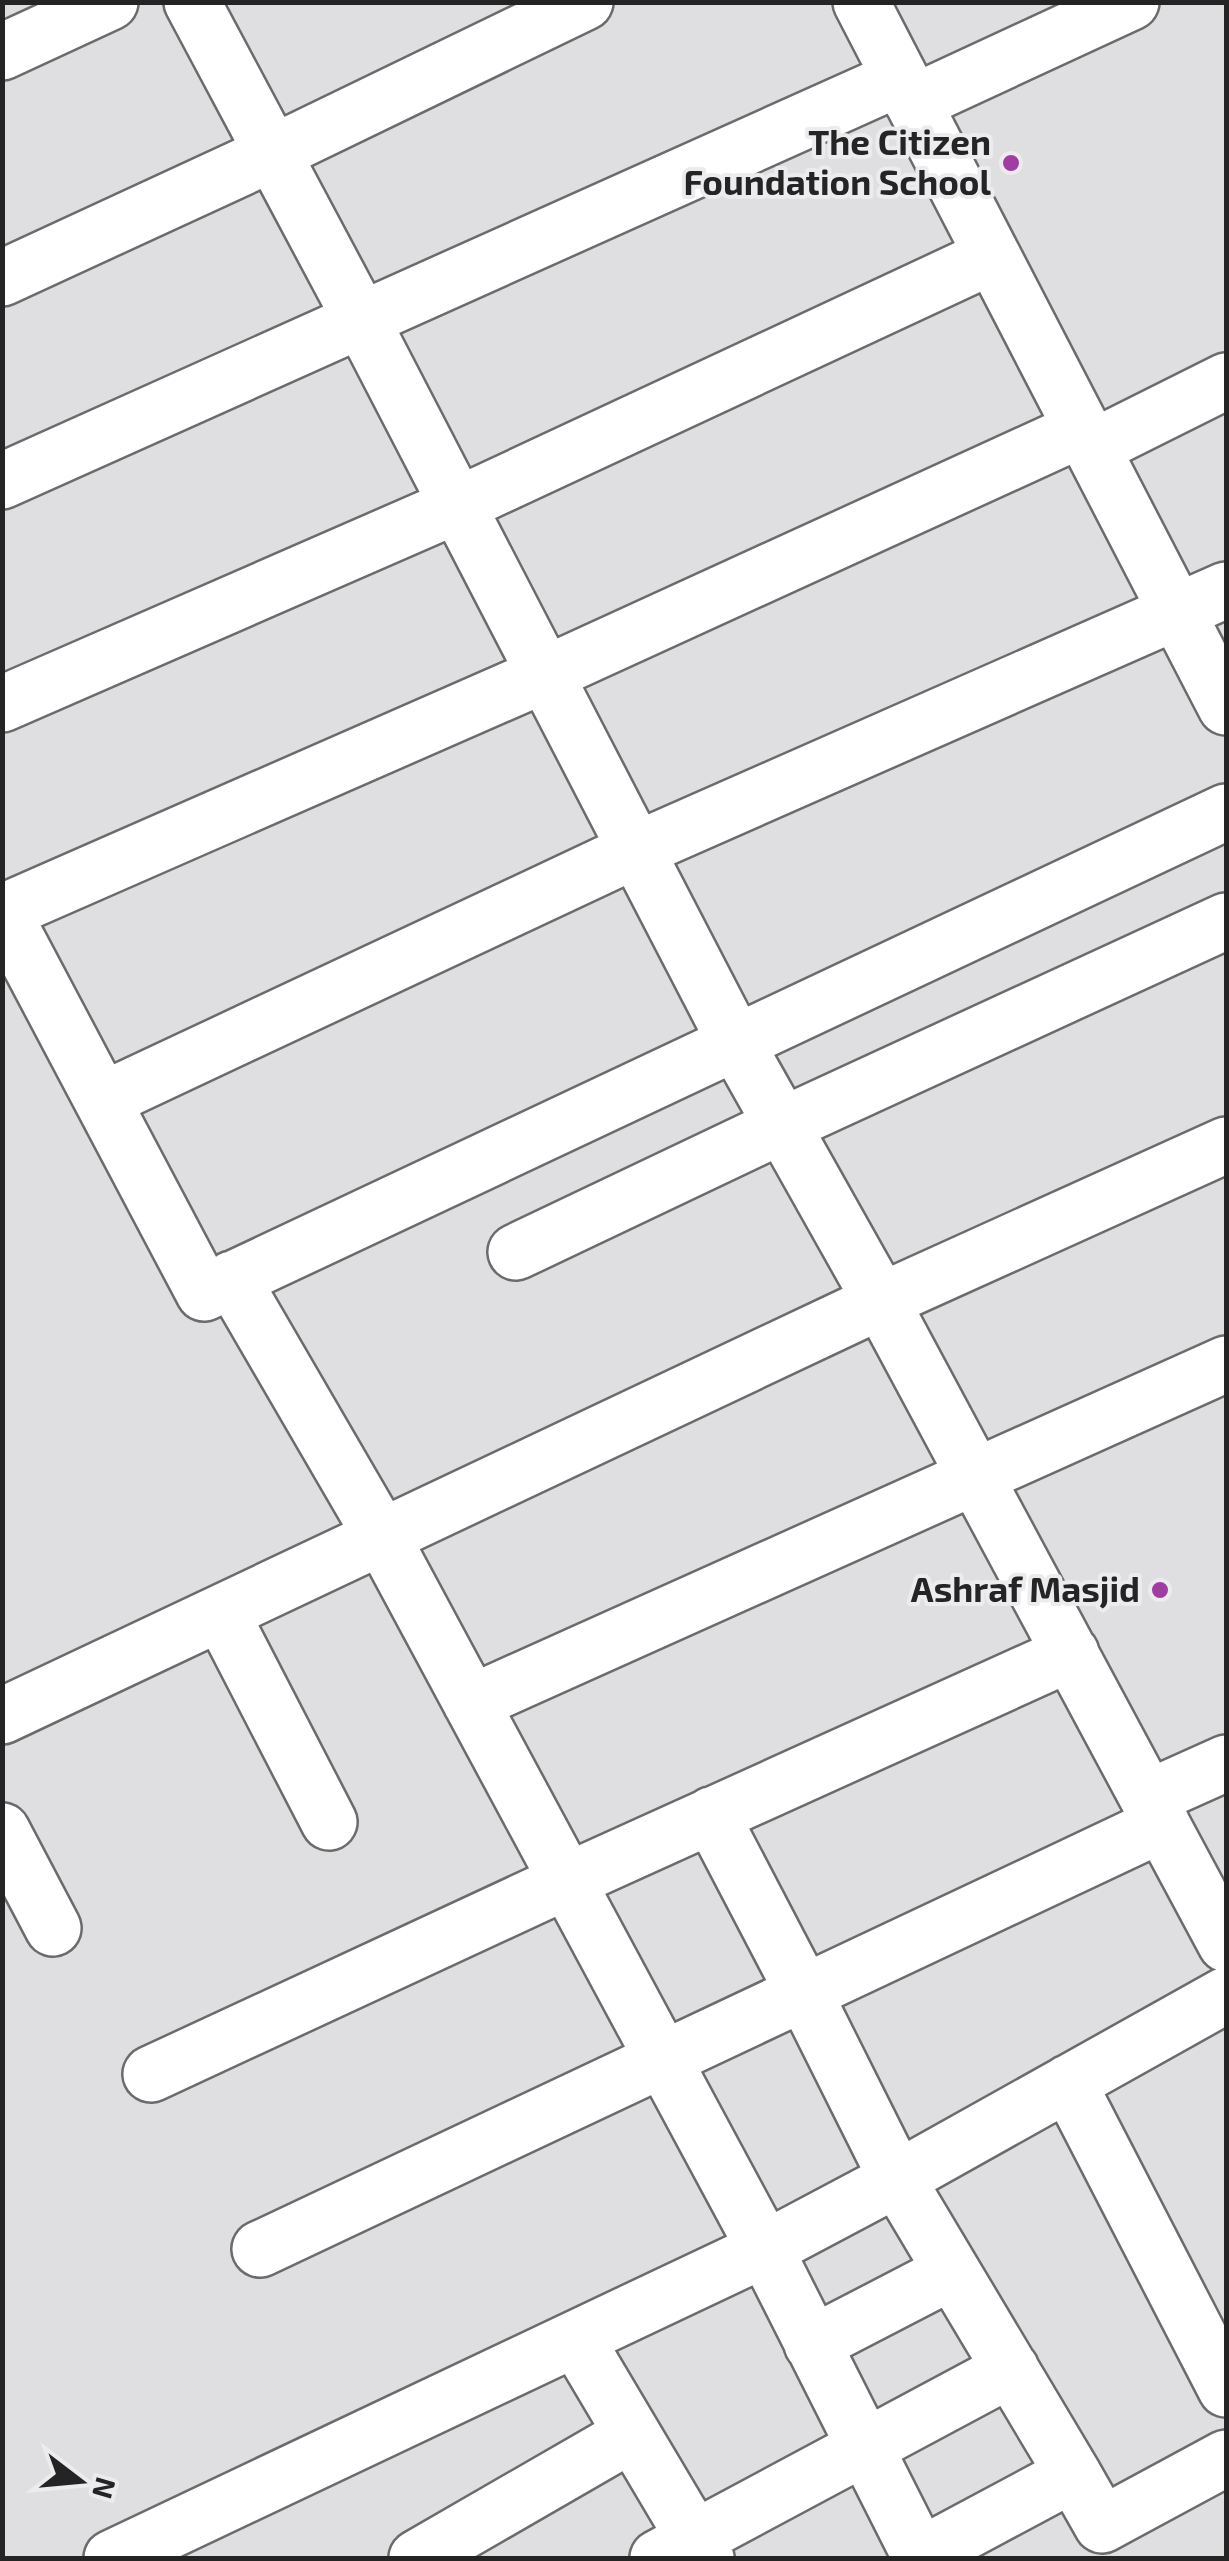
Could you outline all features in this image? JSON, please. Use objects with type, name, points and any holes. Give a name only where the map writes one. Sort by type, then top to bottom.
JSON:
[{"type":"street","points":[[2,52],[110,2]]},
{"type":"street","points":[[192,2],[736,1042],[882,1301],[1226,1944]]},
{"type":"street","points":[[2,278],[586,2]]},
{"type":"street","points":[[860,2],[1226,707]]},
{"type":"street","points":[[2,481],[362,321],[906,91],[1130,2]]},
{"type":"street","points":[[2,704],[458,505],[992,256]]},
{"type":"street","points":[[1226,381],[3,912],[204,1293],[1226,812]]},
{"type":"street","points":[[103,1100],[636,850],[1226,590]]},
{"type":"street","points":[[516,1252],[1226,921]]},
{"type":"street","points":[[2,1716],[882,1301],[1226,1145]]},
{"type":"street","points":[[232,1280],[382,1537],[766,2249],[918,2558],[1073,2474]]},
{"type":"street","points":[[471,1703],[1226,1364]]},
{"type":"street","points":[[220,1613],[329,1822]]},
{"type":"street","points":[[151,2074],[1070,1653]]},
{"type":"street","points":[[260,2249],[804,1993],[1155,1811],[1226,1763]]},
{"type":"street","points":[[712,1816],[897,2179],[1073,2474],[1107,2542],[1226,2458]]},
{"type":"street","points":[[2,1831],[53,1928]]},
{"type":"street","points":[[112,2558],[766,2249],[1226,1995]]},
{"type":"street","points":[[1068,2083],[1226,2389]]},
{"type":"street","points":[[812,2344],[951,2272]]},
{"type":"street","points":[[576,2339],[632,2434],[686,2552],[864,2446],[1011,2369]]},
{"type":"street","points":[[418,2558],[632,2434]]},
{"type":"place","name":"The Citizen Foundation School","points":[[1011,163]]},
{"type":"place","name":"Ashraf Masjid","points":[[1160,1590]]}]
